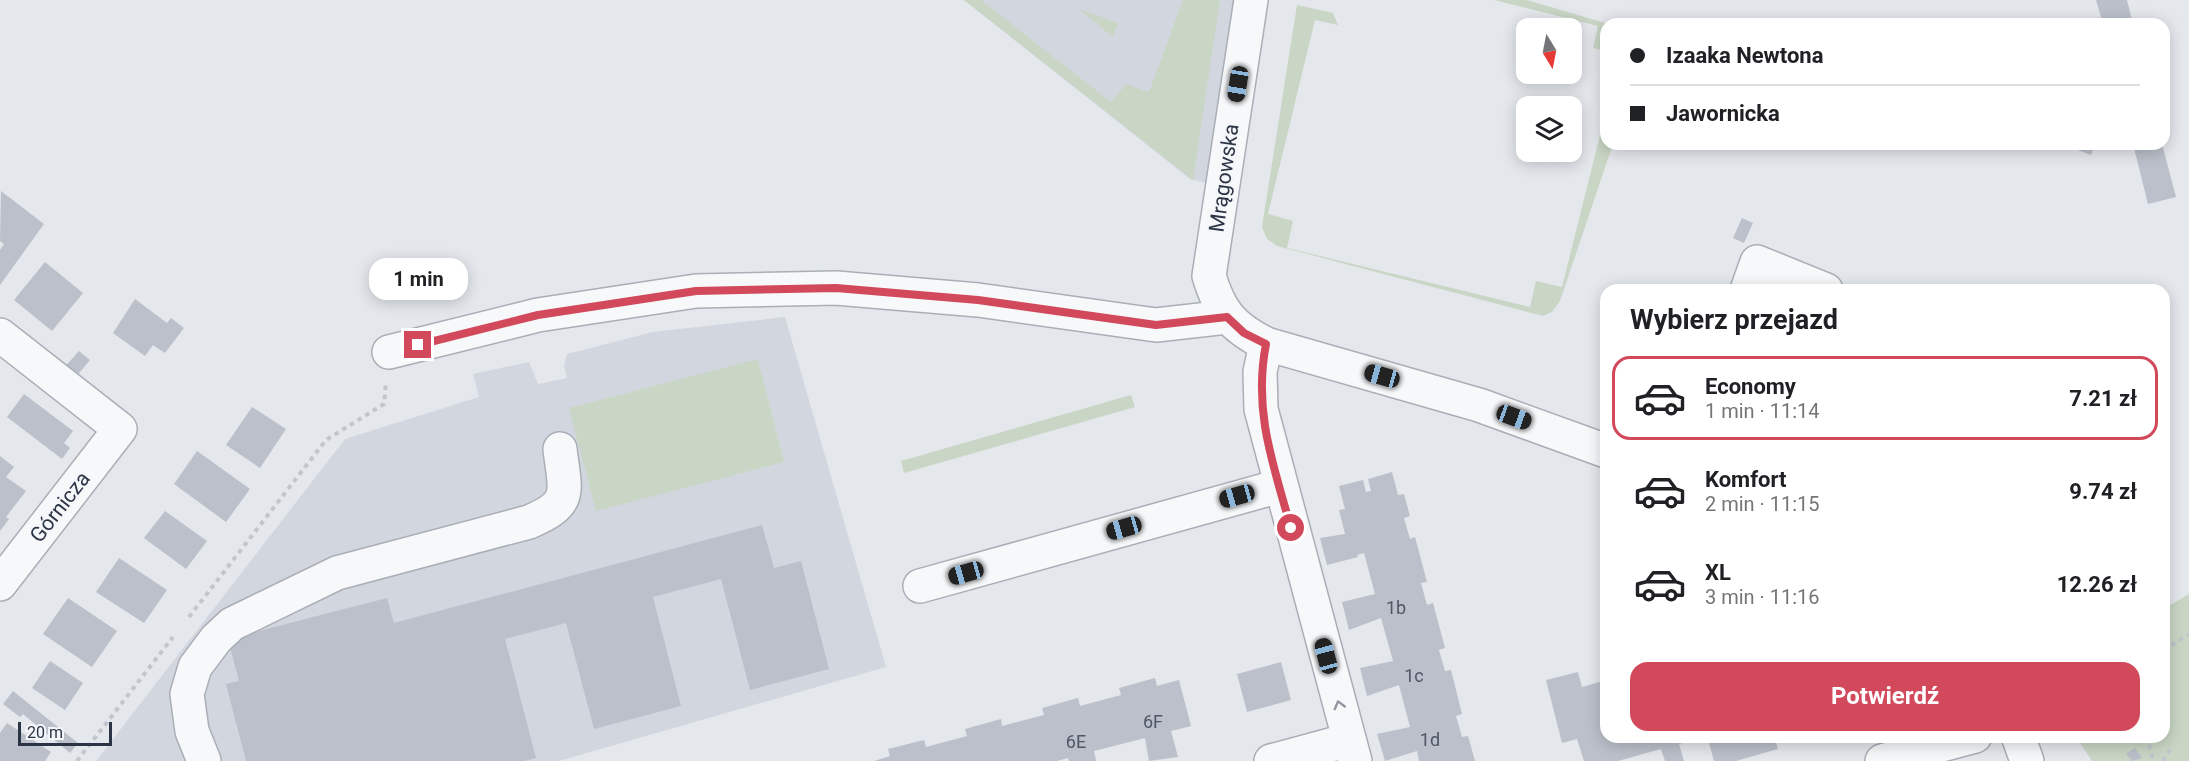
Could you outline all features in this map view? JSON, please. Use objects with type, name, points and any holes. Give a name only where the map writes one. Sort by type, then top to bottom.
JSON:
[{"type":"street","name":"Mrągowska","points":[[1227,317],[1216,298],[1209,276],[1251,0]]},
{"type":"street","points":[[1749,284],[1758,262],[1811,284]]},
{"type":"street","points":[[389,352],[538,315],[696,291],[836,288],[978,300],[1156,325],[1227,317],[1244,333],[1266,344],[1479,405],[1600,449]]},
{"type":"street","name":"Górnicza","points":[[0,335],[120,429],[0,584]]},
{"type":"street","points":[[1266,344],[1260,372],[1261,409],[1352,751],[1271,761]]},
{"type":"street","points":[[204,761],[192,731],[187,694],[195,667],[216,639],[232,624],[338,573],[529,522],[547,514],[559,506],[564,490],[560,449]]},
{"type":"street","points":[[921,586],[1280,486]]},
{"type":"street","points":[[1882,761],[1949,743]]},
{"type":"street","points":[[2021,743],[2027,761]]},
{"type":"path","points":[[187,619],[326,440],[384,404],[389,352]]},
{"type":"path","points":[[77,761],[180,628]]},
{"type":"path","points":[[2170,646],[2189,634]]},
{"type":"path","points":[[2149,743],[2153,761]]},
{"type":"path","points":[[2163,761],[2171,748]]},
{"type":"shaded area","points":[[964,0],[1234,0],[1207,183],[1190,179]]},
{"type":"shaded area","points":[[785,317],[886,667],[559,761],[96,761],[345,439],[479,397],[473,374],[529,362],[538,384],[567,378],[564,365],[567,354],[653,332]]},
{"type":"green space","points":[[964,0],[981,0],[1111,102],[1126,84],[1149,92],[1183,0],[1220,0],[1193,180]]},
{"type":"green space","points":[[1494,0],[1527,0],[1600,22],[1600,50],[1593,48],[1598,26],[1582,22],[1582,18],[1566,18]]},
{"type":"green space","points":[[1297,5],[1333,13],[1338,25],[1315,20],[1268,214],[1293,221],[1287,248],[1530,307],[1536,281],[1562,287],[1600,135],[1600,150],[1611,150],[1560,301],[1552,312],[1543,316],[1277,246],[1267,239],[1262,227]]},
{"type":"green space","points":[[1077,8],[1118,23],[1113,37]]},
{"type":"green space","points":[[758,359],[784,462],[596,511],[569,408]]},
{"type":"green space","points":[[1131,395],[1135,407],[904,473],[901,461]]},
{"type":"green space","points":[[2189,594],[2189,761],[2092,761],[2080,743],[2170,743],[2170,605]]},
{"type":"building","points":[[2096,0],[2127,0],[2132,18],[2101,18]]},
{"type":"building","points":[[2078,150],[2093,150],[2091,155]]},
{"type":"building","points":[[2134,150],[2164,150],[2176,197],[2148,204]]},
{"type":"building","points":[[1,191],[44,224],[0,285],[0,250],[4,244],[0,241]]},
{"type":"building","points":[[1742,218],[1753,223],[1744,243],[1733,238]]},
{"type":"building","points":[[45,262],[83,293],[52,331],[14,300]]},
{"type":"building","points":[[135,299],[167,323],[171,318],[184,328],[165,353],[153,345],[145,356],[113,333]]},
{"type":"building","points":[[79,351],[90,360],[75,378],[63,369]]},
{"type":"building","points":[[24,394],[73,431],[64,443],[70,448],[62,459],[7,417]]},
{"type":"building","points":[[252,407],[286,429],[260,468],[226,445]]},
{"type":"building","points":[[197,451],[250,489],[226,522],[174,484]]},
{"type":"building","points":[[0,456],[14,467],[6,477],[26,491],[6,517],[9,519],[0,531]]},
{"type":"building","points":[[1392,472],[1398,495],[1404,494],[1410,516],[1404,518],[1410,539],[1415,537],[1427,582],[1421,583],[1427,605],[1433,603],[1445,648],[1439,650],[1445,671],[1451,670],[1462,714],[1456,716],[1462,737],[1468,736],[1475,761],[1419,761],[1417,751],[1385,761],[1377,734],[1410,727],[1399,685],[1367,696],[1360,668],[1393,661],[1381,618],[1349,630],[1342,602],[1375,594],[1364,553],[1357,555],[1358,557],[1327,565],[1320,538],[1345,534],[1339,510],[1345,509],[1339,486],[1363,480],[1366,492],[1371,491],[1368,479]]},
{"type":"building","points":[[165,511],[207,541],[186,569],[144,538]]},
{"type":"building","points":[[762,525],[774,568],[801,561],[829,669],[750,690],[721,579],[653,597],[681,706],[594,729],[566,623],[505,639],[536,758],[524,761],[246,761],[226,684],[239,681],[228,639],[387,598],[394,623]]},
{"type":"building","points":[[119,558],[167,590],[144,623],[96,592]]},
{"type":"building","points":[[68,598],[117,631],[92,667],[43,634]]},
{"type":"building","points":[[50,661],[83,683],[65,710],[32,688]]},
{"type":"building","points":[[1281,662],[1291,700],[1247,712],[1237,674]]},
{"type":"building","points":[[1578,672],[1582,687],[1600,682],[1600,743],[1683,743],[1679,744],[1684,761],[1665,761],[1661,749],[1618,761],[1584,761],[1577,739],[1562,743],[1546,680]]},
{"type":"building","points":[[1155,678],[1157,686],[1179,680],[1191,726],[1171,731],[1178,757],[1149,761],[1145,738],[1094,751],[1096,761],[1069,761],[1068,758],[1057,761],[874,761],[890,756],[888,749],[924,740],[926,747],[967,736],[965,729],[1001,719],[1002,726],[1044,715],[1042,708],[1078,698],[1080,706],[1121,695],[1119,688]]},
{"type":"building","points":[[13,691],[78,743],[70,753],[23,714],[20,717],[3,704]]},
{"type":"building","points":[[7,723],[51,752],[45,761],[0,761],[0,733]]},
{"type":"building","points":[[1709,743],[1776,743],[1778,749],[1736,761],[1714,761]]},
{"type":"building","points":[[2135,748],[2142,758],[2132,761],[2126,754]]},
{"type":"route","points":[[418,345],[538,315],[696,291],[836,288],[978,300],[1156,325],[1227,317],[1244,333],[1266,344],[1260,372],[1261,409],[1291,528]]}]
